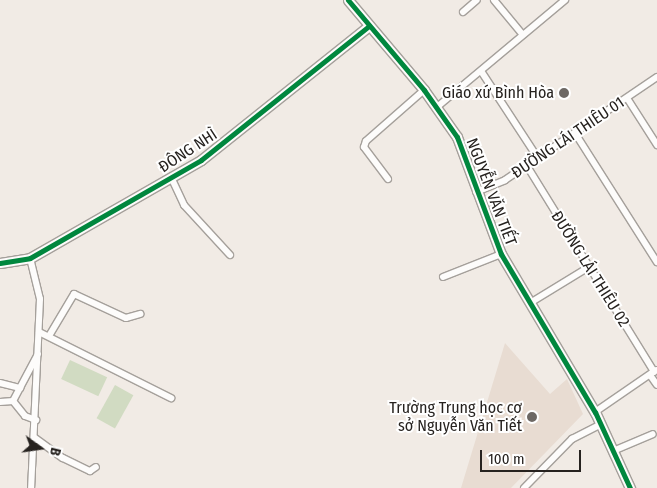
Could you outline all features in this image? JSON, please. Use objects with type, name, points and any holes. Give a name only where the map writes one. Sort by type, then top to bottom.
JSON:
[{"type":"street","name":"NGUYỄN VĂN TIẾT","points":[[348,0],[424,90],[457,137],[476,192],[501,254],[595,412],[630,488]]},
{"type":"street","points":[[463,12],[477,0]]},
{"type":"street","points":[[494,0],[523,35]]},
{"type":"street","points":[[437,107],[565,0]]},
{"type":"street","name":"ĐÔNG NHÌ","points":[[0,263],[30,258],[171,177],[285,97],[369,26]]},
{"type":"street","points":[[481,70],[538,158]]},
{"type":"street","name":"ĐƯỜNG LÁI THIÊU 01","points":[[476,192],[526,166],[657,77]]},
{"type":"street","points":[[388,179],[364,147],[366,141],[424,90]]},
{"type":"street","points":[[627,98],[657,145]]},
{"type":"street","points":[[575,133],[657,262]]},
{"type":"street","name":"ĐƯỜNG LÁI THIÊU 02","points":[[526,166],[654,372],[657,384]]},
{"type":"street","points":[[171,177],[190,213],[230,256]]},
{"type":"street","points":[[443,277],[501,254]]},
{"type":"street","points":[[30,258],[40,299],[32,486],[39,488]]},
{"type":"street","points":[[530,303],[589,266]]},
{"type":"street","points":[[49,336],[74,294],[126,318],[140,314]]},
{"type":"street","points":[[39,332],[171,398]]},
{"type":"street","points":[[13,401],[38,354]]},
{"type":"street","points":[[595,412],[654,372]]},
{"type":"street","points":[[0,383],[20,388]]},
{"type":"street","points":[[13,401],[25,416],[36,420]]},
{"type":"street","points":[[0,402],[13,401]]},
{"type":"street","points":[[524,488],[572,439],[601,424]]},
{"type":"street","points":[[613,451],[652,434]]},
{"type":"street","points":[[35,438],[63,458],[90,470],[96,467]]},
{"type":"shaded area","name":"Trường Trung học cơ sở Nguyễn Văn Tiết","points":[[505,343],[550,394],[567,379],[583,414],[511,488],[461,488]]},
{"type":"green space","points":[[70,360],[107,377],[98,396],[61,379]]},
{"type":"green space","points":[[115,385],[133,395],[115,428],[97,418]]},
{"type":"cycle path","points":[[348,0],[424,90],[457,137],[501,254],[595,412],[630,488]]},
{"type":"cycle path","points":[[0,263],[30,258],[201,160],[369,26]]},
{"type":"place","name":"Giáo xứ Bình Hòa","points":[[564,93]]},
{"type":"place","name":"Trường Trung học cơ sở Nguyễn Văn Tiết","points":[[532,417]]}]
